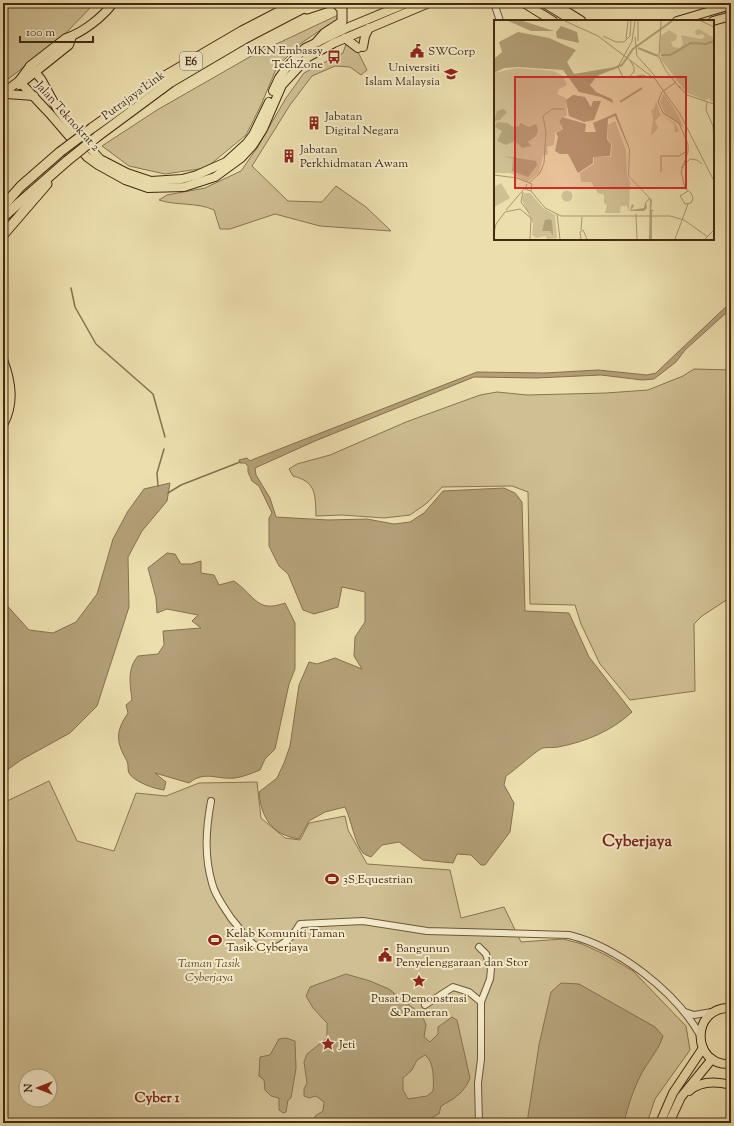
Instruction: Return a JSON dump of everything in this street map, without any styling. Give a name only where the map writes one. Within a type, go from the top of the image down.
[{"type":"highway","name":"Putrajaya Link","points":[[3,217],[67,161],[95,132],[166,76],[242,31],[296,3]]},
{"type":"highway","name":"Putrajaya Link","points":[[3,206],[21,186],[60,152],[95,132],[170,82],[313,3]]},
{"type":"highway","points":[[293,13],[302,12],[326,3]]},
{"type":"highway","points":[[317,42],[325,33],[342,22],[342,10],[336,3]]},
{"type":"highway","points":[[557,3],[565,11],[579,20]]},
{"type":"highway","points":[[3,235],[52,178],[56,170]]},
{"type":"highway","points":[[3,196],[21,186]]},
{"type":"highway","points":[[3,361],[8,373],[11,397],[9,409],[3,424]]},
{"type":"main road","points":[[4,95],[20,82],[66,38],[72,36],[104,14],[113,3]]},
{"type":"main road","name":"Jalan Teknokrat 2","points":[[32,70],[41,79],[70,126],[92,150],[107,163],[151,181],[182,179],[197,175],[226,162],[247,143],[279,78],[294,58],[305,48],[407,3]]},
{"type":"main road","name":"Jalan Teknokrat 2","points":[[20,82],[87,157],[105,170],[125,180],[148,188],[184,187],[215,177],[241,158],[256,140],[282,85],[293,71],[308,57],[345,38],[429,3]]},
{"type":"main road","points":[[524,3],[551,20]]},
{"type":"main road","points":[[544,3],[571,20]]},
{"type":"main road","points":[[681,20],[731,5]]},
{"type":"main road","points":[[714,22],[731,16]]},
{"type":"main road","points":[[345,38],[361,48],[369,28]]},
{"type":"main road","points":[[32,70],[49,61],[69,45],[72,36]]},
{"type":"main road","points":[[47,91],[46,74],[49,61]]},
{"type":"main road","points":[[4,95],[32,94],[30,82],[41,79]]},
{"type":"main road","points":[[731,1008],[714,1011],[704,1021],[700,1035],[703,1048],[712,1059],[719,1063],[731,1064]]},
{"type":"main road","points":[[660,1123],[673,1093],[703,1048]]},
{"type":"main road","points":[[669,1123],[677,1105],[701,1071],[712,1059]]},
{"type":"main road","points":[[677,1105],[692,1089],[701,1083],[718,1082],[731,1085]]},
{"type":"street","points":[[494,3],[500,20]]},
{"type":"street","points":[[211,801],[206,848],[214,891],[224,908],[244,934],[254,944],[263,948],[276,948],[287,942],[295,934],[300,924],[363,921],[428,931],[568,935],[584,938],[636,966],[684,1012],[700,1035]]},
{"type":"street","points":[[478,947],[486,954],[490,965],[490,978],[480,1002],[479,1123]]},
{"type":"street","points":[[425,1005],[453,987],[469,992],[480,1002]]},
{"type":"street","points":[[684,1012],[694,1015],[704,1015],[714,1011]]},
{"type":"green space","points":[[3,3],[95,3],[59,40],[3,83]]},
{"type":"green space","points":[[338,15],[336,23],[328,25],[300,44],[277,67],[261,105],[246,135],[206,168],[165,174],[129,166],[102,146],[157,110],[253,55]]},
{"type":"green space","points":[[346,44],[356,48],[367,70],[361,75],[350,67],[335,66],[312,76],[290,105],[252,166],[288,201],[322,202],[336,186],[366,207],[391,231],[320,226],[275,214],[230,229],[220,229],[214,210],[201,206],[159,200],[167,195],[205,188],[241,171],[257,148],[286,98],[304,73],[343,53]]},
{"type":"green space","points":[[694,369],[731,370],[731,597],[702,616],[694,624],[695,691],[630,700],[600,664],[581,624],[575,605],[530,604],[528,492],[512,486],[442,487],[427,503],[410,515],[384,518],[342,515],[316,516],[315,496],[311,486],[307,482],[293,476],[289,469],[297,464],[330,455],[406,422],[480,395],[497,392],[527,395],[606,393],[648,390],[683,376]]},
{"type":"green space","name":"Taman Tasik Cyberjaya","points":[[49,781],[77,841],[114,851],[136,793],[166,796],[199,783],[257,782],[261,818],[285,838],[300,840],[309,823],[345,816],[348,830],[367,864],[450,870],[461,918],[504,907],[521,942],[563,939],[582,944],[606,955],[633,971],[686,1026],[690,1050],[655,1099],[647,1123],[3,1123],[3,803]]},
{"type":"shaded area","points":[[731,302],[731,307],[727,312],[685,350],[676,362],[654,379],[642,380],[601,375],[536,378],[474,377],[315,441],[255,468],[256,475],[270,498],[276,517],[328,520],[367,519],[394,524],[410,522],[424,513],[443,491],[504,488],[515,493],[522,502],[525,611],[569,613],[589,657],[632,712],[616,725],[598,735],[568,745],[540,749],[506,776],[504,785],[514,803],[510,832],[485,865],[481,865],[471,855],[457,854],[453,863],[423,860],[399,842],[382,845],[371,857],[363,853],[360,849],[345,807],[325,812],[309,821],[299,839],[282,834],[275,829],[265,817],[262,810],[259,792],[277,778],[284,763],[290,746],[299,685],[309,662],[317,664],[335,658],[362,669],[354,656],[355,637],[365,622],[365,592],[342,587],[338,607],[314,614],[303,610],[288,574],[279,566],[269,546],[269,518],[272,513],[259,486],[252,481],[248,472],[248,466],[245,463],[240,463],[239,460],[247,458],[250,461],[477,372],[545,373],[598,370],[647,375],[656,373]]},
{"type":"shaded area","points":[[170,483],[167,501],[142,531],[128,557],[129,607],[97,706],[70,733],[21,760],[3,773],[3,601],[29,630],[53,633],[76,622],[97,594],[113,539],[128,511],[144,489]]},
{"type":"shaded area","points":[[167,553],[175,554],[181,564],[191,564],[201,561],[201,573],[214,575],[219,585],[234,581],[262,605],[276,606],[285,603],[295,623],[295,669],[289,684],[275,749],[265,759],[260,770],[235,778],[211,776],[200,777],[189,783],[155,773],[166,782],[164,790],[155,788],[135,779],[128,772],[128,762],[121,748],[118,737],[121,726],[128,713],[126,705],[132,700],[130,676],[132,666],[138,656],[158,654],[164,645],[163,631],[201,628],[192,621],[198,615],[167,609],[157,613],[156,598],[148,568]]},
{"type":"shaded area","points":[[346,974],[370,981],[389,989],[422,1015],[426,1025],[424,1037],[430,1042],[438,1034],[438,1027],[452,1017],[457,1020],[470,1078],[468,1083],[455,1098],[441,1106],[439,1114],[431,1118],[428,1123],[315,1123],[315,1116],[323,1111],[324,1102],[316,1096],[309,1098],[304,1096],[304,1089],[307,1083],[304,1062],[307,1054],[327,1038],[327,1023],[313,1008],[306,996],[310,987]],"holes":[[[425,1055],[428,1058],[433,1071],[433,1091],[427,1096],[408,1099],[403,1090],[403,1078],[412,1070],[417,1060]]]},
{"type":"shaded area","points":[[561,983],[579,984],[655,1027],[663,1036],[637,1083],[629,1103],[624,1123],[527,1123],[539,1045],[551,992]]},
{"type":"shaded area","points":[[286,1038],[295,1041],[296,1068],[291,1098],[288,1100],[286,1112],[283,1113],[279,1110],[279,1098],[271,1096],[265,1090],[264,1080],[259,1076],[260,1057],[270,1055],[279,1039]]},
{"type":"waterway","points":[[71,288],[75,307],[96,344],[153,394],[165,437]]},
{"type":"waterway","points":[[158,486],[157,473],[164,449]]},
{"type":"waterway","points":[[168,493],[181,485],[240,462]]},
{"type":"place","name":"SWCorp","points":[[417,51]]},
{"type":"place","name":"MKN Embassy TechZone","points":[[334,57]]},
{"type":"place","name":"Universiti Islam Malaysia","points":[[451,74]]},
{"type":"place","name":"Jabatan Digital Negara","points":[[314,123]]},
{"type":"place","name":"Jabatan Perkhidmatan Awam","points":[[289,156]]},
{"type":"place","name":"3S_Equestrian","points":[[332,879]]},
{"type":"place","name":"Kelab Komuniti Taman Tasik Cyberjaya","points":[[215,940]]},
{"type":"place","name":"Bangunun Penyelenggaraan dan Stor","points":[[385,955]]},
{"type":"place","name":"Pusat Demonstrasi & Pameran","points":[[419,981]]},
{"type":"place","name":"Jeti","points":[[328,1044]]},
{"type":"district","name":"Cyberjaya","points":[[637,840]]},
{"type":"district","name":"Cyber 1","points":[[157,1097]]}]
